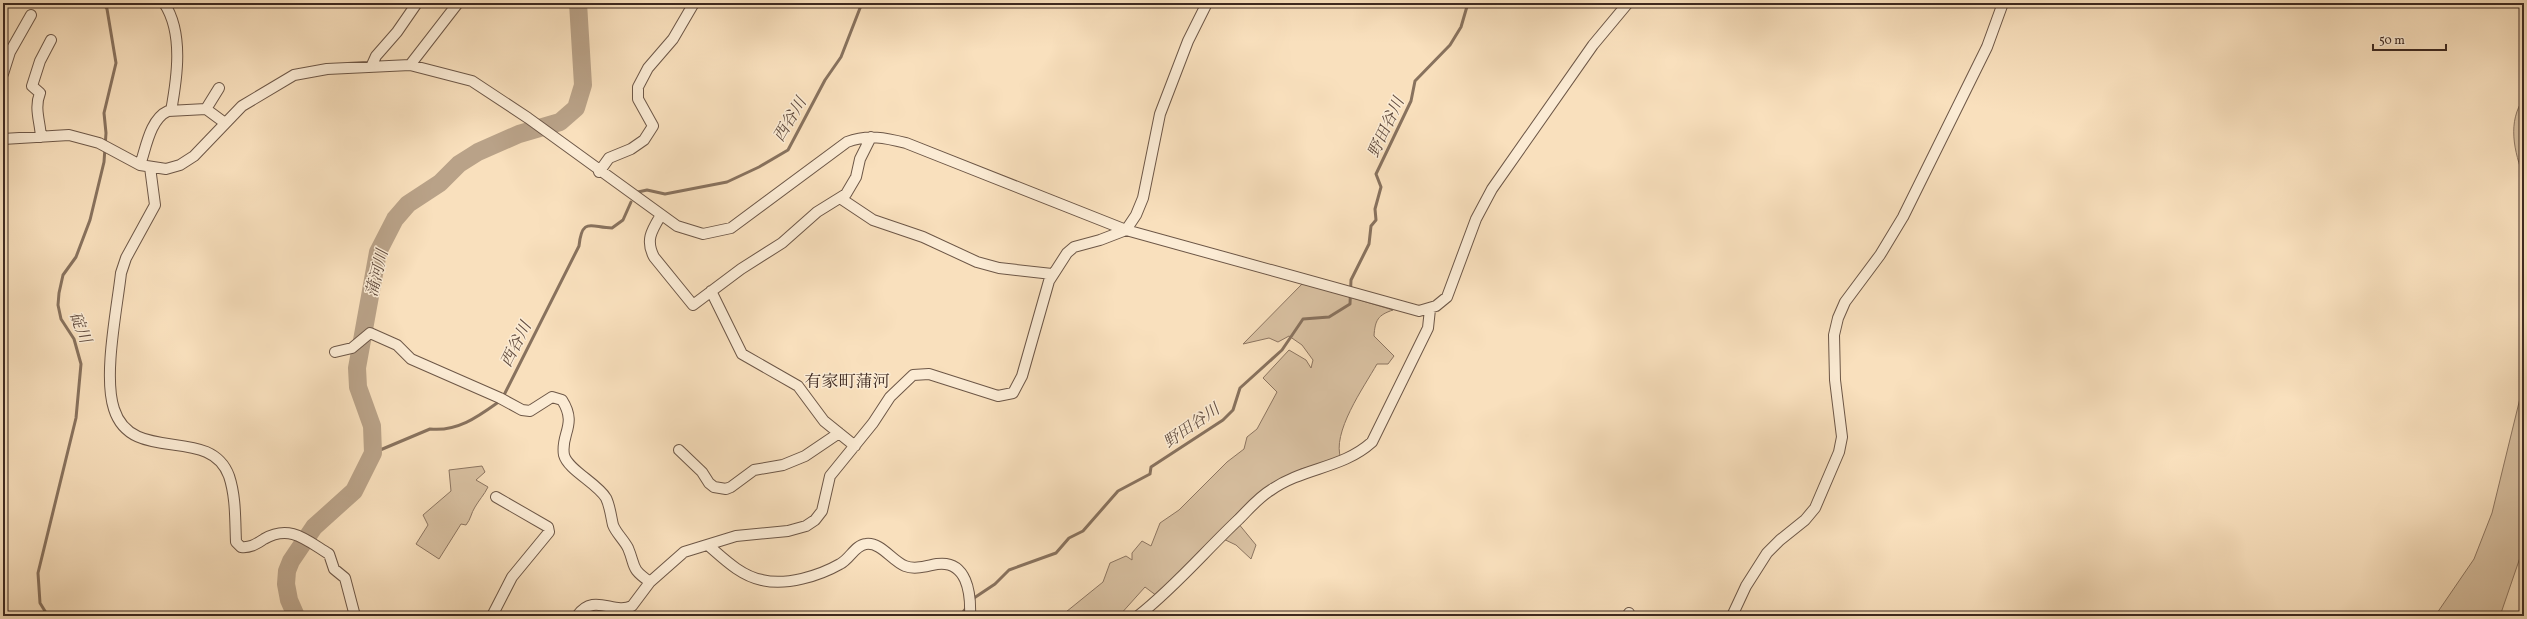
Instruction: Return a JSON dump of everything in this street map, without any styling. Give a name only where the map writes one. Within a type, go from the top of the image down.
[{"type":"street","points":[[164,3],[176,35],[176,83],[171,111]]},
{"type":"street","points":[[371,67],[376,56],[397,32],[417,3]]},
{"type":"street","points":[[410,65],[458,3]]},
{"type":"street","points":[[599,172],[609,158],[631,149],[644,140],[653,126],[638,99],[638,87],[648,68],[673,39],[694,3]]},
{"type":"street","points":[[576,616],[584,608],[598,604],[627,608],[638,600],[650,582],[684,552],[708,546],[736,536],[788,531],[806,526],[822,511],[830,476],[855,446],[890,397],[913,375],[929,374],[998,396],[1013,393],[1022,376],[1052,274],[1074,246],[1126,230],[1136,215],[1143,198],[1160,114],[1188,41],[1207,3]]},
{"type":"street","points":[[3,139],[68,135],[99,143],[145,166],[166,169],[180,165],[194,156],[242,106],[294,75],[327,69],[410,65],[472,81],[528,118],[599,172],[677,226],[697,233],[717,233],[731,228],[847,142],[857,138],[871,136],[906,143],[1126,230],[1419,311],[1430,308],[1442,301],[1450,291],[1476,219],[1492,189],[1593,45],[1628,3]]},
{"type":"street","points":[[1732,616],[1746,586],[1767,554],[1780,540],[1805,520],[1821,494],[1839,452],[1842,436],[1835,380],[1834,335],[1838,318],[1845,302],[1880,255],[1903,217],[1987,47],[2003,3]]},
{"type":"street","points":[[3,74],[10,52],[31,15]]},
{"type":"street","points":[[41,137],[40,123],[36,106],[40,94],[32,86],[40,61],[51,40]]},
{"type":"street","points":[[206,109],[220,88]]},
{"type":"street","points":[[225,123],[206,109],[171,111],[162,114],[158,118],[145,166],[155,204],[126,258],[121,273],[110,376],[114,409],[122,426],[144,441],[200,448],[219,460],[228,474],[235,502],[236,542],[241,547],[249,548],[276,532],[298,535],[329,554],[334,569],[345,578],[355,616]]},
{"type":"street","points":[[661,215],[648,241],[654,257],[693,304],[782,243],[817,212],[840,198],[852,186],[860,159],[871,136]]},
{"type":"street","points":[[840,198],[873,220],[923,236],[977,262],[999,268],[1052,274]]},
{"type":"street","points":[[711,291],[742,354],[798,386],[824,421],[855,446]]},
{"type":"street","points":[[1138,616],[1173,587],[1221,536],[1269,490],[1305,472],[1341,463],[1358,454],[1372,442],[1428,328],[1430,308]]},
{"type":"street","points":[[335,352],[352,348],[370,333],[397,345],[411,359],[502,399],[522,410],[530,411],[552,397],[562,400],[566,406],[570,423],[564,448],[566,459],[606,499],[614,527],[627,548],[632,566],[638,574],[650,582]]},
{"type":"street","points":[[679,450],[702,472],[709,483],[714,487],[726,489],[754,470],[783,465],[805,456],[838,432]]},
{"type":"street","points":[[492,616],[512,577],[549,532],[548,527],[496,497]]},
{"type":"street","points":[[708,546],[749,575],[762,580],[778,581],[813,576],[829,570],[843,562],[862,545],[872,544],[904,566],[911,568],[946,563],[952,565],[963,573],[966,579],[970,612]]},
{"type":"shaded area","points":[[2524,98],[2524,178],[2515,147],[2514,127],[2515,117]]},
{"type":"shaded area","points":[[1303,283],[1393,310],[1384,314],[1378,319],[1375,326],[1374,336],[1394,356],[1388,364],[1377,364],[1350,410],[1341,436],[1339,448],[1341,459],[1301,469],[1266,489],[1233,517],[1256,545],[1251,559],[1236,545],[1215,535],[1157,596],[1145,587],[1119,616],[1061,616],[1103,582],[1110,563],[1126,556],[1132,560],[1132,553],[1142,541],[1151,546],[1160,523],[1179,510],[1227,462],[1244,449],[1247,437],[1257,429],[1277,392],[1263,378],[1289,350],[1306,360],[1311,368],[1313,360],[1302,345],[1289,336],[1278,342],[1269,338],[1243,344]]},
{"type":"shaded area","points":[[2524,382],[2524,546],[2500,616],[2435,616],[2474,559],[2492,513]]},
{"type":"shaded area","points":[[482,466],[485,472],[476,480],[488,487],[474,509],[468,523],[466,525],[461,524],[439,559],[416,544],[428,525],[423,515],[451,491],[449,470]]},
{"type":"waterway","name":"碇川","points":[[48,616],[40,603],[38,573],[76,418],[81,364],[74,339],[61,319],[58,305],[59,293],[63,275],[76,257],[90,220],[104,162],[106,133],[104,113],[116,63],[107,9],[104,3]]},
{"type":"waterway","name":"蒲河川","points":[[296,616],[289,600],[286,584],[287,571],[291,561],[314,527],[354,491],[373,453],[372,426],[358,387],[357,368],[378,252],[395,219],[408,204],[440,183],[459,164],[478,152],[519,134],[560,122],[576,108],[583,85],[578,3]]},
{"type":"waterway","name":"西谷川","points":[[638,192],[647,190],[665,194],[727,182],[759,167],[788,150],[825,80],[841,57],[862,3]]},
{"type":"waterway","name":"野田谷川","points":[[971,600],[995,584],[1009,570],[1056,553],[1069,538],[1083,531],[1118,491],[1150,474],[1151,467],[1223,420],[1233,410],[1240,388],[1282,350],[1303,319],[1329,317],[1350,304],[1351,280],[1369,244],[1371,226],[1376,220],[1375,209],[1381,187],[1376,174],[1411,101],[1415,81],[1450,45],[1461,27],[1468,3]]},
{"type":"waterway","name":"西谷川","points":[[503,397],[579,246],[580,237],[585,227],[594,226],[612,228],[623,220],[631,202]]},
{"type":"waterway","name":"西谷川","points":[[373,453],[430,429],[450,428],[468,422],[500,401]]},
{"type":"waterway","name":"野田谷川","points":[[960,616],[967,607]]},
{"type":"district","name":"有家町蒲河","points":[[847,381]]}]
